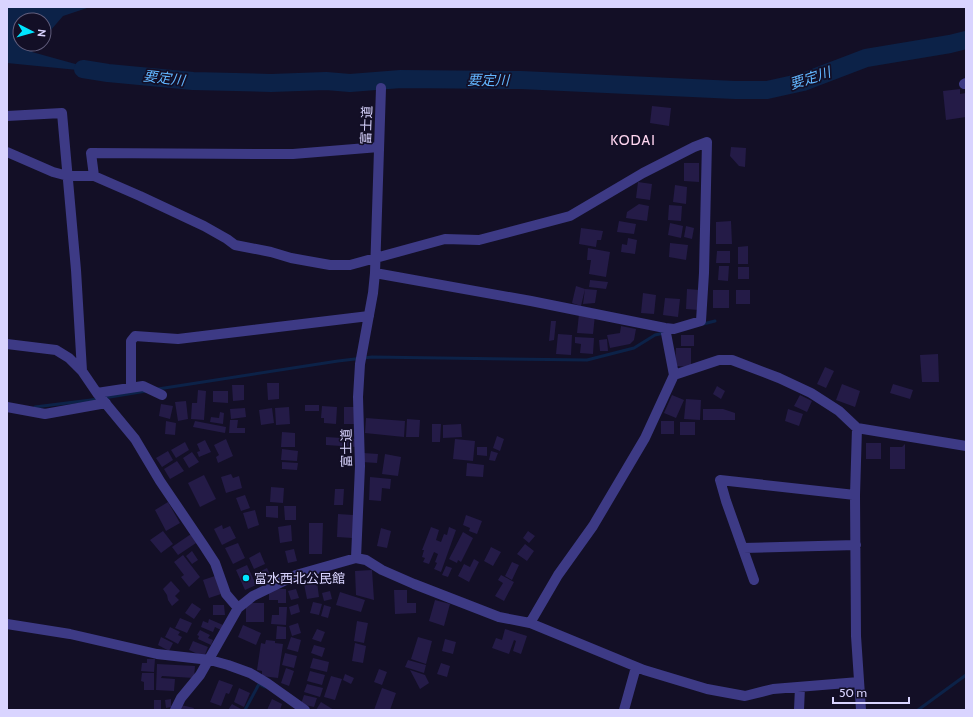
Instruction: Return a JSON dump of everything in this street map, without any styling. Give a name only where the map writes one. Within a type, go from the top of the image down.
[{"type":"street","name":"富士道","points":[[356,558],[360,466],[358,397],[360,364],[370,316],[375,273],[380,88]]},
{"type":"street","points":[[7,116],[62,113],[76,270],[82,371]]},
{"type":"street","points":[[7,152],[53,172],[68,176],[94,176],[204,226],[227,239],[234,245],[330,265],[350,265],[445,239],[479,240],[570,216],[643,173],[707,142],[704,274],[700,321],[674,328],[665,328],[531,301],[375,273]]},
{"type":"street","points":[[94,176],[91,153],[293,154],[379,147]]},
{"type":"street","points":[[131,388],[131,341],[135,336],[178,339],[370,316]]},
{"type":"street","points":[[530,623],[558,575],[593,526],[641,445],[674,375],[665,328]]},
{"type":"street","points":[[7,344],[56,350],[69,358],[82,371],[97,393],[135,439],[160,480],[215,563],[226,594],[238,608]]},
{"type":"street","points":[[674,375],[719,360],[732,360],[779,378],[811,393],[840,411],[857,428],[966,446]]},
{"type":"street","points":[[97,393],[143,386],[162,395]]},
{"type":"street","points":[[7,407],[45,414],[106,403]]},
{"type":"street","points":[[857,428],[855,495],[856,636],[861,710]]},
{"type":"street","points":[[754,580],[720,480],[855,495]]},
{"type":"street","points":[[743,548],[856,545]]},
{"type":"street","points":[[175,710],[210,660],[238,608],[253,596],[296,575],[356,558],[366,560],[382,570],[414,584],[499,617],[530,623],[636,667],[707,688],[745,696],[773,689],[860,682]]},
{"type":"street","points":[[7,624],[70,634],[157,654],[210,660],[228,665],[250,673],[305,710]]},
{"type":"street","points":[[624,710],[636,667]]},
{"type":"street","points":[[799,710],[800,687]]},
{"type":"water","points":[[7,7],[90,7],[63,16],[52,29],[52,12],[12,12],[12,52],[32,52],[108,73],[7,63]]},
{"type":"building","points":[[960,89],[960,94],[966,93],[966,117],[946,120],[943,91]]},
{"type":"building","points":[[652,106],[671,108],[669,126],[650,123]]},
{"type":"building","points":[[731,147],[746,148],[745,167],[739,166],[730,156]]},
{"type":"building","points":[[684,163],[699,163],[699,182],[684,181]]},
{"type":"building","points":[[638,182],[652,184],[650,200],[636,198]]},
{"type":"building","points":[[675,185],[687,187],[686,204],[673,202]]},
{"type":"building","points":[[639,204],[649,206],[647,221],[626,218],[627,212]]},
{"type":"building","points":[[669,205],[682,206],[681,221],[668,220]]},
{"type":"building","points":[[619,221],[636,224],[634,234],[617,232]]},
{"type":"building","points":[[731,221],[732,244],[716,244],[716,222]]},
{"type":"building","points":[[670,223],[683,226],[681,238],[668,235]]},
{"type":"building","points":[[686,226],[694,228],[692,239],[684,237]]},
{"type":"building","points":[[581,228],[603,231],[601,240],[597,240],[596,247],[579,244]]},
{"type":"building","points":[[628,238],[637,240],[635,254],[621,252],[622,244],[627,245]]},
{"type":"building","points":[[670,243],[688,245],[686,260],[669,257]]},
{"type":"building","points":[[748,246],[748,264],[738,264],[738,247]]},
{"type":"building","points":[[588,248],[610,252],[606,277],[589,274],[591,260],[587,260]]},
{"type":"building","points":[[717,251],[730,251],[730,263],[716,263]]},
{"type":"building","points":[[719,266],[729,266],[728,281],[718,280]]},
{"type":"building","points":[[738,267],[749,267],[749,279],[738,279]]},
{"type":"building","points":[[590,280],[608,282],[606,289],[589,287]]},
{"type":"building","points":[[576,286],[585,289],[581,306],[572,303]]},
{"type":"building","points":[[585,289],[597,290],[595,303],[583,304]]},
{"type":"building","points":[[687,289],[700,290],[699,310],[686,309]]},
{"type":"building","points":[[713,290],[729,290],[729,308],[713,308]]},
{"type":"building","points":[[736,290],[750,290],[750,304],[736,304]]},
{"type":"building","points":[[643,293],[656,295],[654,314],[641,313]]},
{"type":"building","points":[[665,298],[680,299],[678,317],[663,315]]},
{"type":"building","points":[[579,314],[595,315],[593,334],[577,333]]},
{"type":"building","points":[[551,321],[556,321],[554,340],[549,341]]},
{"type":"building","points":[[621,326],[636,329],[634,340],[630,344],[610,348],[607,335],[620,333]]},
{"type":"building","points":[[558,334],[572,335],[571,355],[556,354]]},
{"type":"building","points":[[681,335],[694,335],[694,346],[681,346]]},
{"type":"building","points":[[575,337],[594,338],[593,354],[580,353],[581,344],[575,343]]},
{"type":"building","points":[[607,339],[608,351],[600,351],[599,340]]},
{"type":"building","points":[[676,348],[691,348],[691,367],[675,366]]},
{"type":"building","points":[[938,354],[939,382],[922,382],[920,355]]},
{"type":"building","points":[[825,367],[834,371],[826,388],[817,384]]},
{"type":"building","points":[[267,383],[279,383],[279,399],[268,400]]},
{"type":"building","points":[[842,384],[860,391],[855,407],[836,400]]},
{"type":"building","points":[[893,384],[913,390],[910,399],[890,393]]},
{"type":"building","points":[[232,385],[244,385],[244,400],[233,401]]},
{"type":"building","points":[[717,386],[725,391],[721,399],[713,394]]},
{"type":"building","points":[[198,390],[206,391],[204,420],[191,419],[192,403],[197,403]]},
{"type":"building","points":[[213,391],[228,391],[228,403],[213,402]]},
{"type":"building","points":[[672,395],[684,400],[676,418],[664,413]]},
{"type":"building","points":[[800,395],[812,401],[807,412],[794,406]]},
{"type":"building","points":[[686,399],[701,400],[700,420],[684,419]]},
{"type":"building","points":[[186,401],[188,419],[178,421],[175,402]]},
{"type":"building","points":[[161,404],[173,406],[170,419],[159,416]]},
{"type":"building","points":[[305,405],[319,405],[319,411],[305,411]]},
{"type":"building","points":[[322,406],[337,407],[336,424],[324,423],[324,418],[321,418]]},
{"type":"building","points":[[289,407],[290,424],[276,425],[275,408]]},
{"type":"building","points":[[344,407],[356,407],[356,424],[344,424]]},
{"type":"building","points":[[245,408],[246,417],[231,419],[230,409]]},
{"type":"building","points":[[272,408],[274,423],[261,425],[259,410]]},
{"type":"building","points":[[703,409],[723,409],[735,413],[735,420],[703,420]]},
{"type":"building","points":[[788,409],[803,414],[799,426],[785,421]]},
{"type":"building","points":[[220,412],[224,413],[223,424],[210,422],[211,417],[219,418]]},
{"type":"building","points":[[366,418],[405,421],[404,437],[365,433]]},
{"type":"building","points":[[407,419],[420,420],[419,437],[406,437]]},
{"type":"building","points":[[230,420],[238,420],[237,428],[245,428],[245,433],[229,433]]},
{"type":"building","points":[[166,421],[176,423],[175,435],[165,434]]},
{"type":"building","points":[[195,421],[226,427],[225,433],[193,427]]},
{"type":"building","points":[[661,421],[674,421],[674,434],[661,434]]},
{"type":"building","points":[[680,422],[695,422],[695,435],[680,435]]},
{"type":"building","points":[[432,424],[441,424],[440,442],[432,442]]},
{"type":"building","points":[[461,424],[462,437],[443,438],[443,425]]},
{"type":"building","points":[[282,432],[295,433],[295,447],[281,447]]},
{"type":"building","points":[[497,436],[504,439],[500,451],[493,448]]},
{"type":"building","points":[[326,437],[357,439],[356,447],[326,445]]},
{"type":"building","points":[[226,439],[233,456],[218,463],[216,457],[219,455],[214,445]]},
{"type":"building","points":[[455,439],[475,441],[473,461],[453,459]]},
{"type":"building","points":[[205,440],[211,452],[199,457],[197,452],[200,451],[197,444]]},
{"type":"building","points":[[185,442],[189,450],[176,458],[171,450]]},
{"type":"building","points":[[866,443],[881,443],[881,459],[866,459]]},
{"type":"building","points":[[905,444],[905,469],[890,469],[890,447],[902,447]]},
{"type":"building","points":[[477,447],[487,447],[487,456],[477,455]]},
{"type":"building","points":[[282,449],[298,451],[297,461],[281,460]]},
{"type":"building","points":[[168,451],[173,460],[162,467],[156,458]]},
{"type":"building","points":[[491,451],[498,453],[495,461],[489,460]]},
{"type":"building","points":[[192,452],[199,462],[189,468],[183,458]]},
{"type":"building","points":[[363,453],[378,454],[377,463],[362,462]]},
{"type":"building","points":[[385,454],[401,457],[398,476],[382,474]]},
{"type":"building","points":[[177,461],[184,471],[170,479],[164,469]]},
{"type":"building","points":[[282,462],[298,463],[297,470],[282,469]]},
{"type":"building","points":[[467,463],[484,465],[483,477],[466,476]]},
{"type":"building","points":[[231,474],[233,478],[239,476],[242,488],[226,493],[221,477]]},
{"type":"building","points":[[204,475],[216,499],[200,507],[188,483]]},
{"type":"building","points":[[370,477],[391,479],[390,489],[382,488],[381,501],[369,500]]},
{"type":"building","points":[[271,487],[284,488],[283,503],[270,502]]},
{"type":"building","points":[[335,489],[344,489],[343,505],[334,505]]},
{"type":"building","points":[[245,495],[250,508],[241,511],[236,498]]},
{"type":"building","points":[[168,502],[180,523],[166,531],[155,510]]},
{"type":"building","points":[[266,506],[278,506],[278,518],[266,517]]},
{"type":"building","points":[[284,506],[296,506],[296,520],[285,520]]},
{"type":"building","points":[[255,510],[259,525],[248,529],[243,513]]},
{"type":"building","points":[[338,514],[353,515],[353,538],[337,537]]},
{"type":"building","points":[[466,515],[482,521],[477,534],[469,531],[470,528],[463,525]]},
{"type":"building","points":[[309,523],[323,523],[322,554],[309,554]]},
{"type":"building","points":[[222,525],[223,529],[230,526],[236,538],[222,545],[214,529]]},
{"type":"building","points":[[291,525],[292,541],[280,543],[278,527]]},
{"type":"building","points":[[431,527],[439,530],[436,540],[441,542],[444,534],[447,535],[449,527],[456,530],[441,572],[434,569],[437,563],[435,562],[438,554],[434,552],[429,564],[423,562],[425,558],[422,557],[424,550],[422,550]]},
{"type":"building","points":[[381,528],[391,531],[387,548],[377,546]]},
{"type":"building","points":[[163,531],[173,544],[161,553],[150,540]]},
{"type":"building","points":[[528,531],[535,536],[529,543],[523,538]]},
{"type":"building","points":[[463,532],[473,538],[461,562],[458,560],[457,563],[449,559]]},
{"type":"building","points":[[191,534],[196,543],[178,555],[172,547]]},
{"type":"building","points":[[238,543],[245,558],[233,564],[225,548]]},
{"type":"building","points":[[525,544],[534,551],[527,561],[517,554]]},
{"type":"building","points":[[491,547],[501,552],[493,566],[484,561]]},
{"type":"building","points":[[294,549],[297,561],[288,563],[285,551]]},
{"type":"building","points":[[192,551],[198,560],[192,564],[186,556]]},
{"type":"building","points":[[260,552],[265,564],[254,569],[249,558]]},
{"type":"building","points":[[183,555],[200,577],[189,587],[181,577],[184,575],[174,562]]},
{"type":"building","points":[[474,559],[479,562],[469,582],[458,576],[464,564],[470,567]]},
{"type":"building","points":[[512,562],[519,565],[512,580],[505,576]]},
{"type":"building","name":"富水西北公民館","points":[[247,565],[256,585],[245,590],[236,570]]},
{"type":"building","points":[[446,566],[452,568],[448,577],[442,575]]},
{"type":"building","points":[[267,568],[271,577],[261,582],[257,573]]},
{"type":"building","points":[[372,570],[374,600],[356,595],[355,571]]},
{"type":"building","points":[[501,575],[514,582],[504,601],[495,596],[503,583],[498,580]]},
{"type":"building","points":[[215,576],[221,594],[209,598],[203,580]]},
{"type":"building","points":[[171,581],[180,591],[175,596],[179,600],[172,606],[163,589]]},
{"type":"building","points":[[317,582],[319,597],[307,599],[304,584]]},
{"type":"building","points":[[269,589],[286,589],[286,603],[278,603],[278,600],[269,600]]},
{"type":"building","points":[[296,589],[299,598],[291,600],[288,591]]},
{"type":"building","points":[[394,590],[407,590],[407,603],[416,603],[416,613],[395,614]]},
{"type":"building","points":[[330,591],[332,599],[324,601],[322,593]]},
{"type":"building","points":[[340,592],[365,600],[361,612],[336,605]]},
{"type":"building","points":[[435,600],[450,604],[444,626],[429,621]]},
{"type":"building","points":[[313,602],[322,604],[319,615],[310,613]]},
{"type":"building","points":[[192,603],[201,609],[194,619],[185,613]]},
{"type":"building","points":[[246,603],[264,603],[264,622],[246,622]]},
{"type":"building","points":[[298,604],[300,612],[291,615],[289,607]]},
{"type":"building","points":[[213,605],[224,605],[225,615],[213,615]]},
{"type":"building","points":[[324,605],[331,607],[328,618],[321,616]]},
{"type":"building","points":[[279,607],[287,607],[286,625],[271,624],[272,615],[279,615]]},
{"type":"building","points":[[180,618],[192,623],[187,633],[175,628]]},
{"type":"building","points":[[209,619],[223,625],[221,630],[215,627],[213,632],[201,627],[203,621],[208,623]]},
{"type":"building","points":[[357,621],[368,623],[364,643],[354,641]]},
{"type":"building","points":[[298,623],[301,633],[292,636],[289,626]]},
{"type":"building","points":[[243,625],[261,633],[256,645],[238,637]]},
{"type":"building","points":[[277,626],[286,627],[286,639],[276,639]]},
{"type":"building","points":[[170,627],[180,632],[178,635],[182,637],[178,644],[165,637]]},
{"type":"building","points":[[317,629],[325,632],[321,642],[312,639]]},
{"type":"building","points":[[505,629],[527,636],[521,654],[513,651],[516,641],[514,640],[509,654],[492,648],[496,638],[502,640]]},
{"type":"building","points":[[200,630],[210,635],[208,638],[213,640],[211,645],[198,639],[199,636],[197,635]]},
{"type":"building","points":[[161,637],[173,643],[169,651],[158,645]]},
{"type":"building","points":[[291,637],[301,640],[298,652],[287,649]]},
{"type":"building","points":[[418,637],[432,641],[426,664],[411,659]]},
{"type":"building","points":[[445,639],[456,642],[453,654],[442,651]]},
{"type":"building","points":[[266,640],[283,644],[278,678],[262,676],[262,671],[257,670],[261,643],[265,644]]},
{"type":"building","points":[[193,641],[208,647],[204,657],[189,650]]},
{"type":"building","points":[[355,643],[366,646],[363,663],[352,661]]},
{"type":"building","points":[[314,645],[325,648],[322,657],[311,653]]},
{"type":"building","points":[[285,653],[297,656],[294,668],[282,665]]},
{"type":"building","points":[[313,658],[329,662],[327,672],[310,668]]},
{"type":"building","points":[[147,659],[155,659],[154,672],[141,671],[142,663],[147,663]]},
{"type":"building","points":[[408,660],[426,665],[424,673],[405,667]]},
{"type":"building","points":[[441,663],[450,666],[447,677],[437,674]]},
{"type":"building","points":[[157,664],[195,666],[194,678],[162,676],[161,678],[175,679],[174,691],[156,690]]},
{"type":"building","points":[[286,668],[294,671],[289,686],[281,683]]},
{"type":"building","points":[[379,669],[387,672],[382,685],[374,682]]},
{"type":"building","points":[[410,670],[425,675],[429,683],[420,689]]},
{"type":"building","points":[[310,671],[325,675],[322,685],[307,681]]},
{"type":"building","points":[[142,673],[154,673],[154,690],[144,690],[144,682],[141,681]]},
{"type":"building","points":[[345,674],[354,678],[351,684],[343,680]]},
{"type":"building","points":[[331,676],[342,679],[335,700],[324,697]]},
{"type":"building","points":[[219,680],[233,685],[229,694],[226,693],[221,706],[210,702]]},
{"type":"building","points":[[307,684],[323,688],[320,697],[304,692]]},
{"type":"building","points":[[239,688],[250,693],[244,707],[234,702]]},
{"type":"building","points":[[382,688],[396,693],[390,710],[374,710]]},
{"type":"building","points":[[304,695],[317,698],[314,707],[301,704]]},
{"type":"building","points":[[171,699],[171,707],[166,708],[165,700]]},
{"type":"building","points":[[272,699],[282,704],[280,710],[267,710]]},
{"type":"building","points":[[154,700],[161,700],[161,710],[154,710]]},
{"type":"building","points":[[321,702],[334,710],[316,710]]},
{"type":"building","points":[[232,704],[241,709],[228,710]]},
{"type":"building","points":[[181,705],[194,708],[193,710],[180,710]]},
{"type":"waterway","name":"要定川","points":[[83,69],[108,73],[193,81],[271,83],[326,81],[350,83],[401,79],[521,80],[735,90],[767,90],[803,82],[866,58],[966,40]]},
{"type":"waterway","points":[[703,324],[715,321]]},
{"type":"waterway","points":[[158,389],[372,357],[587,360],[634,348],[655,335],[664,333]]},
{"type":"waterway","points":[[104,398],[146,391]]},
{"type":"waterway","points":[[35,407],[99,399]]},
{"type":"waterway","points":[[918,710],[966,675]]},
{"type":"waterway","points":[[245,710],[259,684],[265,687]]},
{"type":"place","name":"富水西北公民館","points":[[246,578]]},
{"type":"district","name":"KODAI","points":[[633,140]]}]
